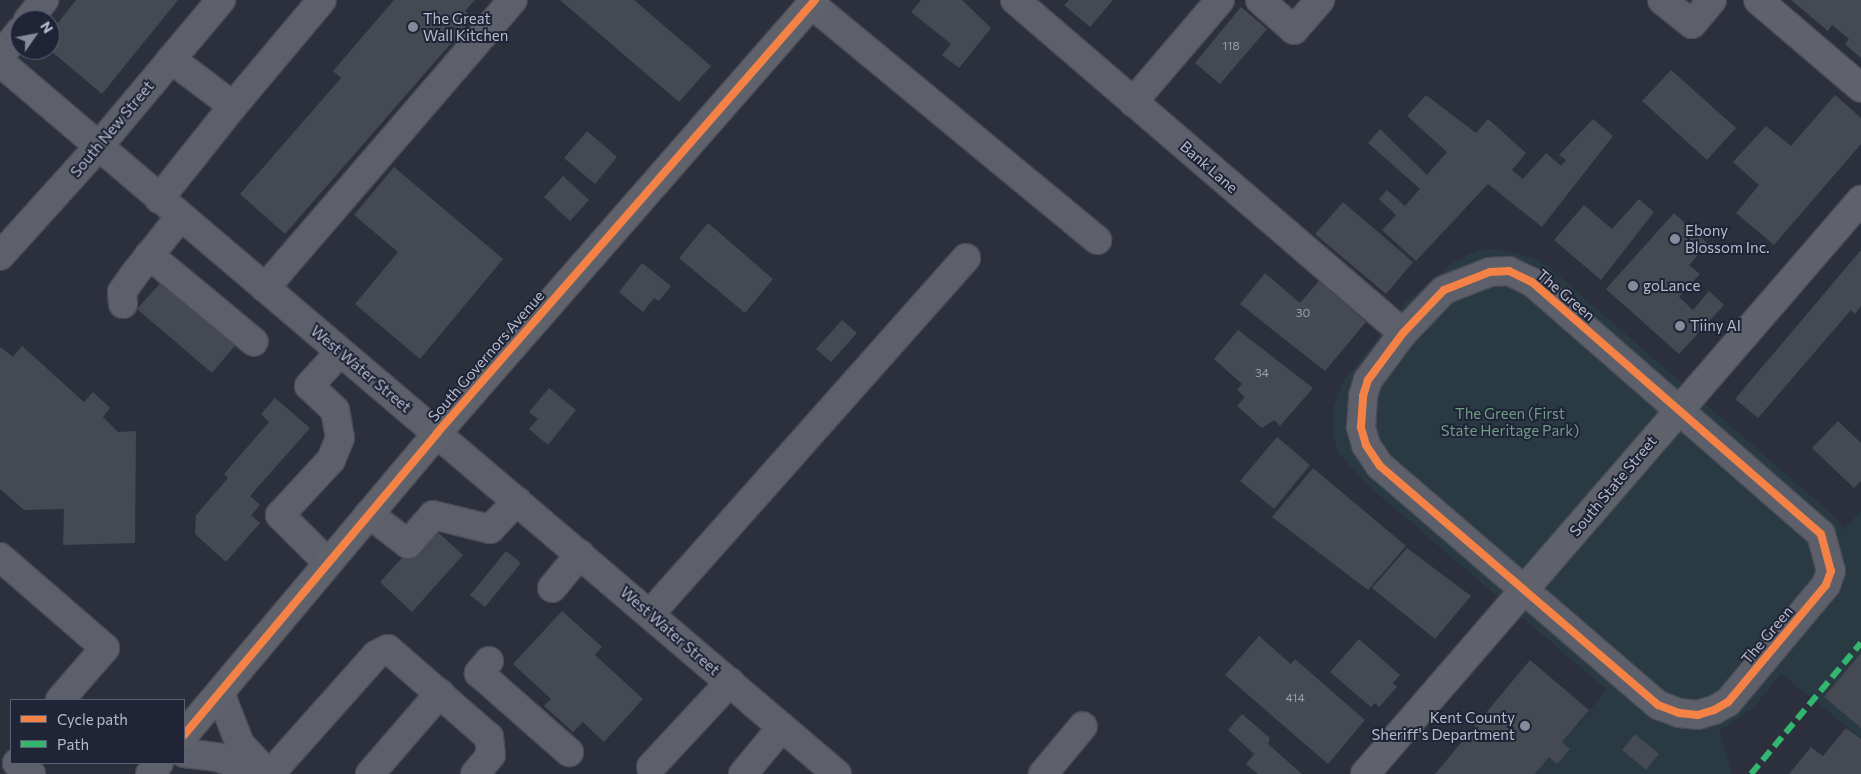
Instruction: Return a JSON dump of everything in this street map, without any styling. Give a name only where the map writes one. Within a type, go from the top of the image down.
[{"type":"main road","points":[[1758,0],[1861,88]]},
{"type":"main road","name":"South Governors Avenue","points":[[185,733],[437,433],[813,2]]},
{"type":"main road","name":"South State Street","points":[[1366,774],[1524,592],[1677,410],[1861,200]]},
{"type":"main road","points":[[150,774],[158,764]]},
{"type":"street","name":"South New Street","points":[[0,256],[98,147],[221,0]]},
{"type":"street","points":[[159,199],[233,106],[322,0]]},
{"type":"street","points":[[264,288],[513,0]]},
{"type":"street","name":"Bank Lane","points":[[1015,0],[1403,333]]},
{"type":"street","points":[[1133,102],[1220,0]]},
{"type":"street","points":[[1260,0],[1294,30],[1320,0]]},
{"type":"street","points":[[1662,0],[1692,24],[1712,0]]},
{"type":"street","points":[[813,2],[1098,240]]},
{"type":"street","points":[[0,56],[10,44]]},
{"type":"street","points":[[171,58],[233,106]]},
{"type":"street","name":"West Water Street","points":[[0,62],[837,774]]},
{"type":"street","points":[[123,304],[122,292],[180,217]]},
{"type":"street","points":[[149,255],[254,342]]},
{"type":"street","points":[[650,614],[966,258]]},
{"type":"street","name":"The Green","points":[[1509,271],[1532,282],[1677,410],[1808,519],[1821,534],[1831,571],[1826,585],[1728,702],[1698,715],[1658,705],[1524,592],[1380,466],[1366,445],[1360,410],[1366,388],[1403,333],[1444,290],[1490,272],[1509,271]]},
{"type":"street","points":[[328,563],[280,515],[331,460],[340,438],[335,410],[309,386],[340,352]]},
{"type":"street","points":[[369,514],[408,544],[433,515],[490,529],[518,501]]},
{"type":"street","points":[[552,588],[580,554]]},
{"type":"street","points":[[0,556],[105,648],[61,699]]},
{"type":"street","points":[[268,774],[376,654],[388,649],[489,737],[491,755],[476,774]]},
{"type":"street","points":[[489,661],[479,673],[569,752]]},
{"type":"street","points":[[651,767],[730,682]]},
{"type":"street","points":[[220,693],[240,744],[268,774]]},
{"type":"street","points":[[370,774],[440,693]]},
{"type":"street","points":[[1042,774],[1083,726]]},
{"type":"street","points":[[743,774],[782,727]]},
{"type":"street","points":[[185,753],[217,757],[268,774]]},
{"type":"street","points":[[18,764],[31,774]]},
{"type":"green space","name":"The Green (First State Heritage Park)","points":[[1499,249],[1537,259],[1557,274],[1835,517],[1843,530],[1861,511],[1861,738],[1781,674],[1751,710],[1719,731],[1732,774],[1535,774],[1607,690],[1371,488],[1338,453],[1333,433],[1334,406],[1343,382],[1407,301],[1455,261],[1478,250]]},
{"type":"building","points":[[76,0],[178,0],[102,94],[60,58],[60,20]]},
{"type":"building","points":[[394,0],[475,0],[465,11],[473,18],[285,234],[240,194],[341,78],[333,71]]},
{"type":"building","points":[[560,0],[634,0],[711,66],[679,102]]},
{"type":"building","points":[[921,0],[962,0],[991,28],[959,68],[942,55],[951,44],[911,12]]},
{"type":"building","points":[[1069,0],[1113,0],[1090,27],[1064,5]]},
{"type":"building","points":[[1791,0],[1861,0],[1861,58],[1845,44],[1849,39],[1832,25],[1828,31]]},
{"type":"building","points":[[1241,7],[1267,29],[1220,84],[1195,63]]},
{"type":"building","points":[[1671,70],[1736,128],[1707,160],[1642,101]]},
{"type":"building","points":[[1426,95],[1476,133],[1488,119],[1526,153],[1512,170],[1523,179],[1546,153],[1561,166],[1566,160],[1559,155],[1593,119],[1613,136],[1542,227],[1488,184],[1416,261],[1382,230],[1396,215],[1379,199],[1387,190],[1405,206],[1420,189],[1368,143],[1380,129],[1427,175],[1447,152],[1407,116]]},
{"type":"building","points":[[1835,95],[1861,118],[1861,144],[1774,245],[1736,213],[1759,185],[1733,162],[1766,126],[1791,146]]},
{"type":"building","points":[[587,131],[617,157],[595,184],[564,158]]},
{"type":"building","points":[[394,167],[503,259],[420,359],[355,304],[398,252],[354,215]]},
{"type":"building","points":[[563,176],[589,200],[570,221],[544,197]]},
{"type":"building","points":[[1639,199],[1654,212],[1601,280],[1554,240],[1584,205],[1612,229]]},
{"type":"building","points":[[1343,202],[1413,262],[1386,294],[1315,234]]},
{"type":"building","points":[[1674,213],[1708,244],[1689,265],[1700,274],[1679,297],[1693,310],[1709,291],[1724,305],[1679,354],[1606,289]]},
{"type":"building","points":[[708,223],[773,279],[745,313],[679,258]]},
{"type":"building","points":[[1861,250],[1861,306],[1855,314],[1851,310],[1758,418],[1735,399]]},
{"type":"building","points":[[642,263],[671,286],[659,301],[654,298],[643,312],[619,292]]},
{"type":"building","points":[[1265,273],[1300,303],[1319,281],[1366,322],[1325,371],[1240,304]]},
{"type":"building","points":[[164,279],[238,342],[212,373],[137,309]]},
{"type":"building","points":[[842,320],[857,333],[831,362],[816,349]]},
{"type":"building","points":[[1238,330],[1313,388],[1280,426],[1274,420],[1262,428],[1237,406],[1245,397],[1237,390],[1242,384],[1214,359]]},
{"type":"building","points":[[22,346],[84,402],[93,392],[110,408],[103,417],[118,432],[136,431],[135,543],[63,545],[64,509],[24,510],[0,489],[0,347],[13,357]]},
{"type":"building","points":[[549,388],[576,410],[548,445],[529,429],[538,419],[529,412]]},
{"type":"building","points":[[275,398],[310,428],[250,496],[260,505],[251,515],[260,523],[226,562],[195,534],[196,515],[228,478],[224,474],[269,422],[261,414]]},
{"type":"building","points":[[1838,421],[1861,443],[1861,481],[1854,488],[1812,448]]},
{"type":"building","points":[[1277,437],[1310,465],[1274,509],[1240,481]]},
{"type":"building","points":[[1313,468],[1406,546],[1368,590],[1272,517]]},
{"type":"building","points":[[431,526],[463,555],[412,612],[380,582]]},
{"type":"building","points":[[1407,548],[1471,596],[1435,639],[1372,588]]},
{"type":"building","points":[[506,551],[521,563],[485,607],[470,595]]},
{"type":"building","points":[[562,611],[602,647],[595,655],[643,699],[604,742],[583,722],[573,732],[544,706],[551,699],[513,664]]},
{"type":"building","points":[[1259,636],[1291,664],[1295,659],[1365,720],[1328,764],[1225,675]]},
{"type":"building","points":[[1359,639],[1400,675],[1393,683],[1397,687],[1379,707],[1375,703],[1371,707],[1330,672]]},
{"type":"building","points":[[1861,653],[1861,728],[1824,697]]},
{"type":"building","name":"Kent County Sheriff's Department","points":[[1530,660],[1589,710],[1562,742],[1570,749],[1557,764],[1549,757],[1535,774],[1435,774]]},
{"type":"building","points":[[1242,714],[1270,738],[1268,744],[1302,774],[1258,774],[1246,764],[1254,754],[1228,730]]},
{"type":"building","points":[[1846,728],[1861,739],[1861,774],[1789,774],[1811,747],[1823,756]]},
{"type":"building","points":[[1635,734],[1659,754],[1646,770],[1622,750]]},
{"type":"marked path","points":[[1751,774],[1861,643]]},
{"type":"cycle path","points":[[185,734],[437,433],[815,0]]},
{"type":"cycle path","points":[[1509,271],[1532,282],[1821,534],[1831,571],[1826,585],[1728,702],[1714,710],[1698,715],[1679,713],[1658,705],[1380,466],[1366,445],[1361,427],[1363,396],[1368,380],[1403,333],[1444,290],[1490,272],[1509,271]]},
{"type":"place","name":"The Great Wall Kitchen","points":[[413,27]]},
{"type":"place","name":"Ebony Blossom Inc.","points":[[1675,239]]},
{"type":"place","name":"goLance","points":[[1633,286]]},
{"type":"place","name":"Tiiny AI","points":[[1680,326]]},
{"type":"place","name":"Kent County Sheriff's Department","points":[[1525,726]]}]
